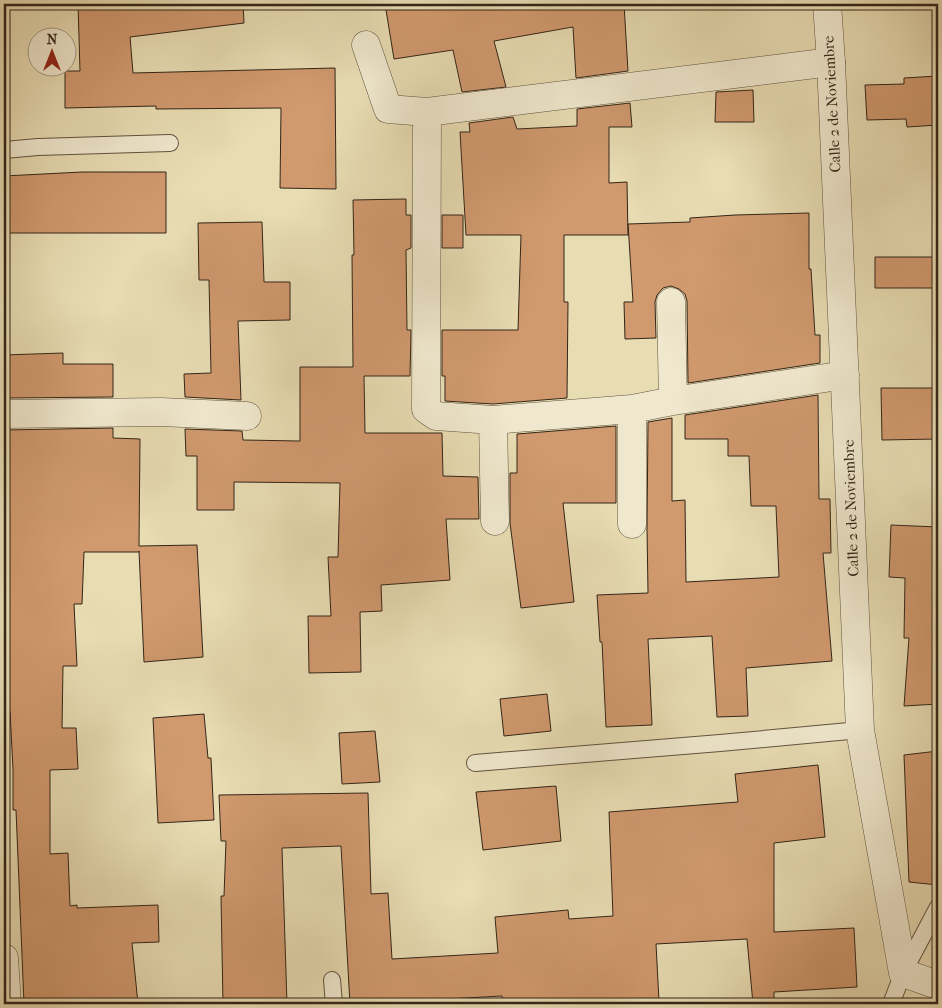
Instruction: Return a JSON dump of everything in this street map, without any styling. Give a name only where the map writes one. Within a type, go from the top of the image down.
[{"type":"street","name":"Calle 2 de Noviembre","points":[[827,4],[860,730],[903,972]]},
{"type":"street","points":[[366,45],[388,109],[427,112],[831,62]]},
{"type":"street","points":[[427,112],[426,409],[436,416],[494,420],[632,409],[845,375]]},
{"type":"street","points":[[671,302],[673,401]]},
{"type":"street","points":[[632,409],[632,524]]},
{"type":"street","points":[[4,414],[161,412],[247,416]]},
{"type":"street","points":[[494,420],[495,521]]},
{"type":"street","points":[[903,972],[938,985]]},
{"type":"lane","points":[[4,150],[170,142]]},
{"type":"lane","points":[[475,763],[860,730]]},
{"type":"lane","points":[[891,1004],[903,972],[938,907]]},
{"type":"lane","points":[[332,980],[334,1004]]},
{"type":"building","points":[[78,4],[243,4],[244,23],[130,37],[133,73],[335,68],[336,189],[280,188],[281,108],[156,109],[156,106],[65,108],[65,78],[78,78],[78,71],[80,71]]},
{"type":"building","points":[[385,4],[624,4],[628,71],[576,78],[573,27],[494,41],[506,87],[462,92],[453,50],[394,59]]},
{"type":"building","points":[[938,76],[938,125],[907,127],[906,119],[867,120],[865,85],[904,84],[904,78]]},
{"type":"building","points":[[753,90],[754,122],[715,122],[716,92]]},
{"type":"building","points":[[630,103],[632,127],[609,127],[609,183],[627,182],[628,235],[564,235],[564,302],[568,302],[567,398],[493,404],[445,401],[445,376],[442,376],[442,330],[518,330],[521,235],[466,235],[460,132],[470,132],[469,123],[513,117],[517,129],[577,126],[577,109]]},
{"type":"building","points":[[82,172],[166,172],[166,233],[4,233],[4,176]]},
{"type":"building","points":[[406,199],[406,215],[411,215],[411,248],[406,250],[407,330],[411,330],[410,376],[364,376],[365,433],[442,433],[443,476],[478,477],[479,519],[446,519],[450,580],[381,585],[382,611],[360,612],[361,672],[309,673],[308,616],[331,616],[328,557],[338,557],[340,483],[234,482],[234,510],[197,510],[197,456],[186,456],[185,429],[242,431],[243,440],[300,441],[300,367],[353,367],[353,200]]},
{"type":"building","points":[[809,213],[809,269],[811,269],[815,335],[820,335],[820,363],[688,383],[687,301],[685,294],[671,286],[663,288],[657,295],[655,302],[656,338],[625,339],[624,302],[633,302],[628,224],[690,222],[690,218],[735,215]]},
{"type":"building","points":[[442,215],[463,215],[463,248],[442,248]]},
{"type":"building","points":[[262,222],[264,282],[290,282],[290,320],[238,321],[241,400],[185,397],[184,374],[211,373],[209,280],[199,280],[198,223]]},
{"type":"building","points":[[875,257],[938,257],[938,288],[875,288]]},
{"type":"building","points":[[63,353],[63,364],[113,364],[113,397],[4,398],[4,355]]},
{"type":"building","points":[[881,388],[938,388],[938,439],[882,440]]},
{"type":"building","points":[[818,395],[819,499],[830,499],[831,553],[823,553],[832,661],[746,668],[748,716],[717,717],[712,636],[648,639],[652,725],[606,727],[602,642],[600,642],[597,595],[648,593],[648,422],[672,418],[672,501],[685,500],[686,582],[779,577],[776,506],[751,506],[749,456],[728,456],[728,439],[685,439],[685,415]]},
{"type":"building","points":[[616,426],[616,503],[563,503],[574,602],[521,608],[510,523],[510,473],[517,473],[517,434]]},
{"type":"building","points":[[113,428],[113,438],[140,439],[139,546],[197,545],[203,657],[144,662],[139,551],[84,552],[82,604],[74,604],[77,666],[63,666],[62,728],[76,728],[78,769],[50,770],[50,854],[68,853],[70,906],[77,905],[77,908],[158,905],[159,942],[132,943],[138,1004],[24,1004],[16,810],[13,810],[10,711],[7,711],[8,667],[4,667],[4,430]]},
{"type":"building","points":[[891,525],[938,527],[938,704],[904,706],[909,638],[904,638],[905,578],[889,577]]},
{"type":"building","points":[[547,694],[551,731],[504,736],[500,699]]},
{"type":"building","points":[[204,714],[208,758],[211,758],[214,820],[158,823],[153,718]]},
{"type":"building","points":[[375,731],[380,782],[342,784],[339,733]]},
{"type":"building","points":[[938,751],[938,885],[909,882],[904,755]]},
{"type":"building","points":[[818,765],[825,837],[774,843],[774,932],[854,928],[857,987],[774,992],[774,1004],[753,1004],[747,939],[656,944],[659,1001],[622,1004],[503,1004],[502,996],[394,1002],[394,1004],[350,1004],[341,846],[282,848],[287,1004],[223,1004],[221,896],[224,896],[226,841],[221,841],[219,795],[368,793],[371,894],[388,893],[392,959],[498,953],[495,917],[568,910],[569,919],[613,916],[609,812],[738,802],[735,774]]},
{"type":"building","points":[[556,786],[561,841],[483,850],[476,792]]}]
